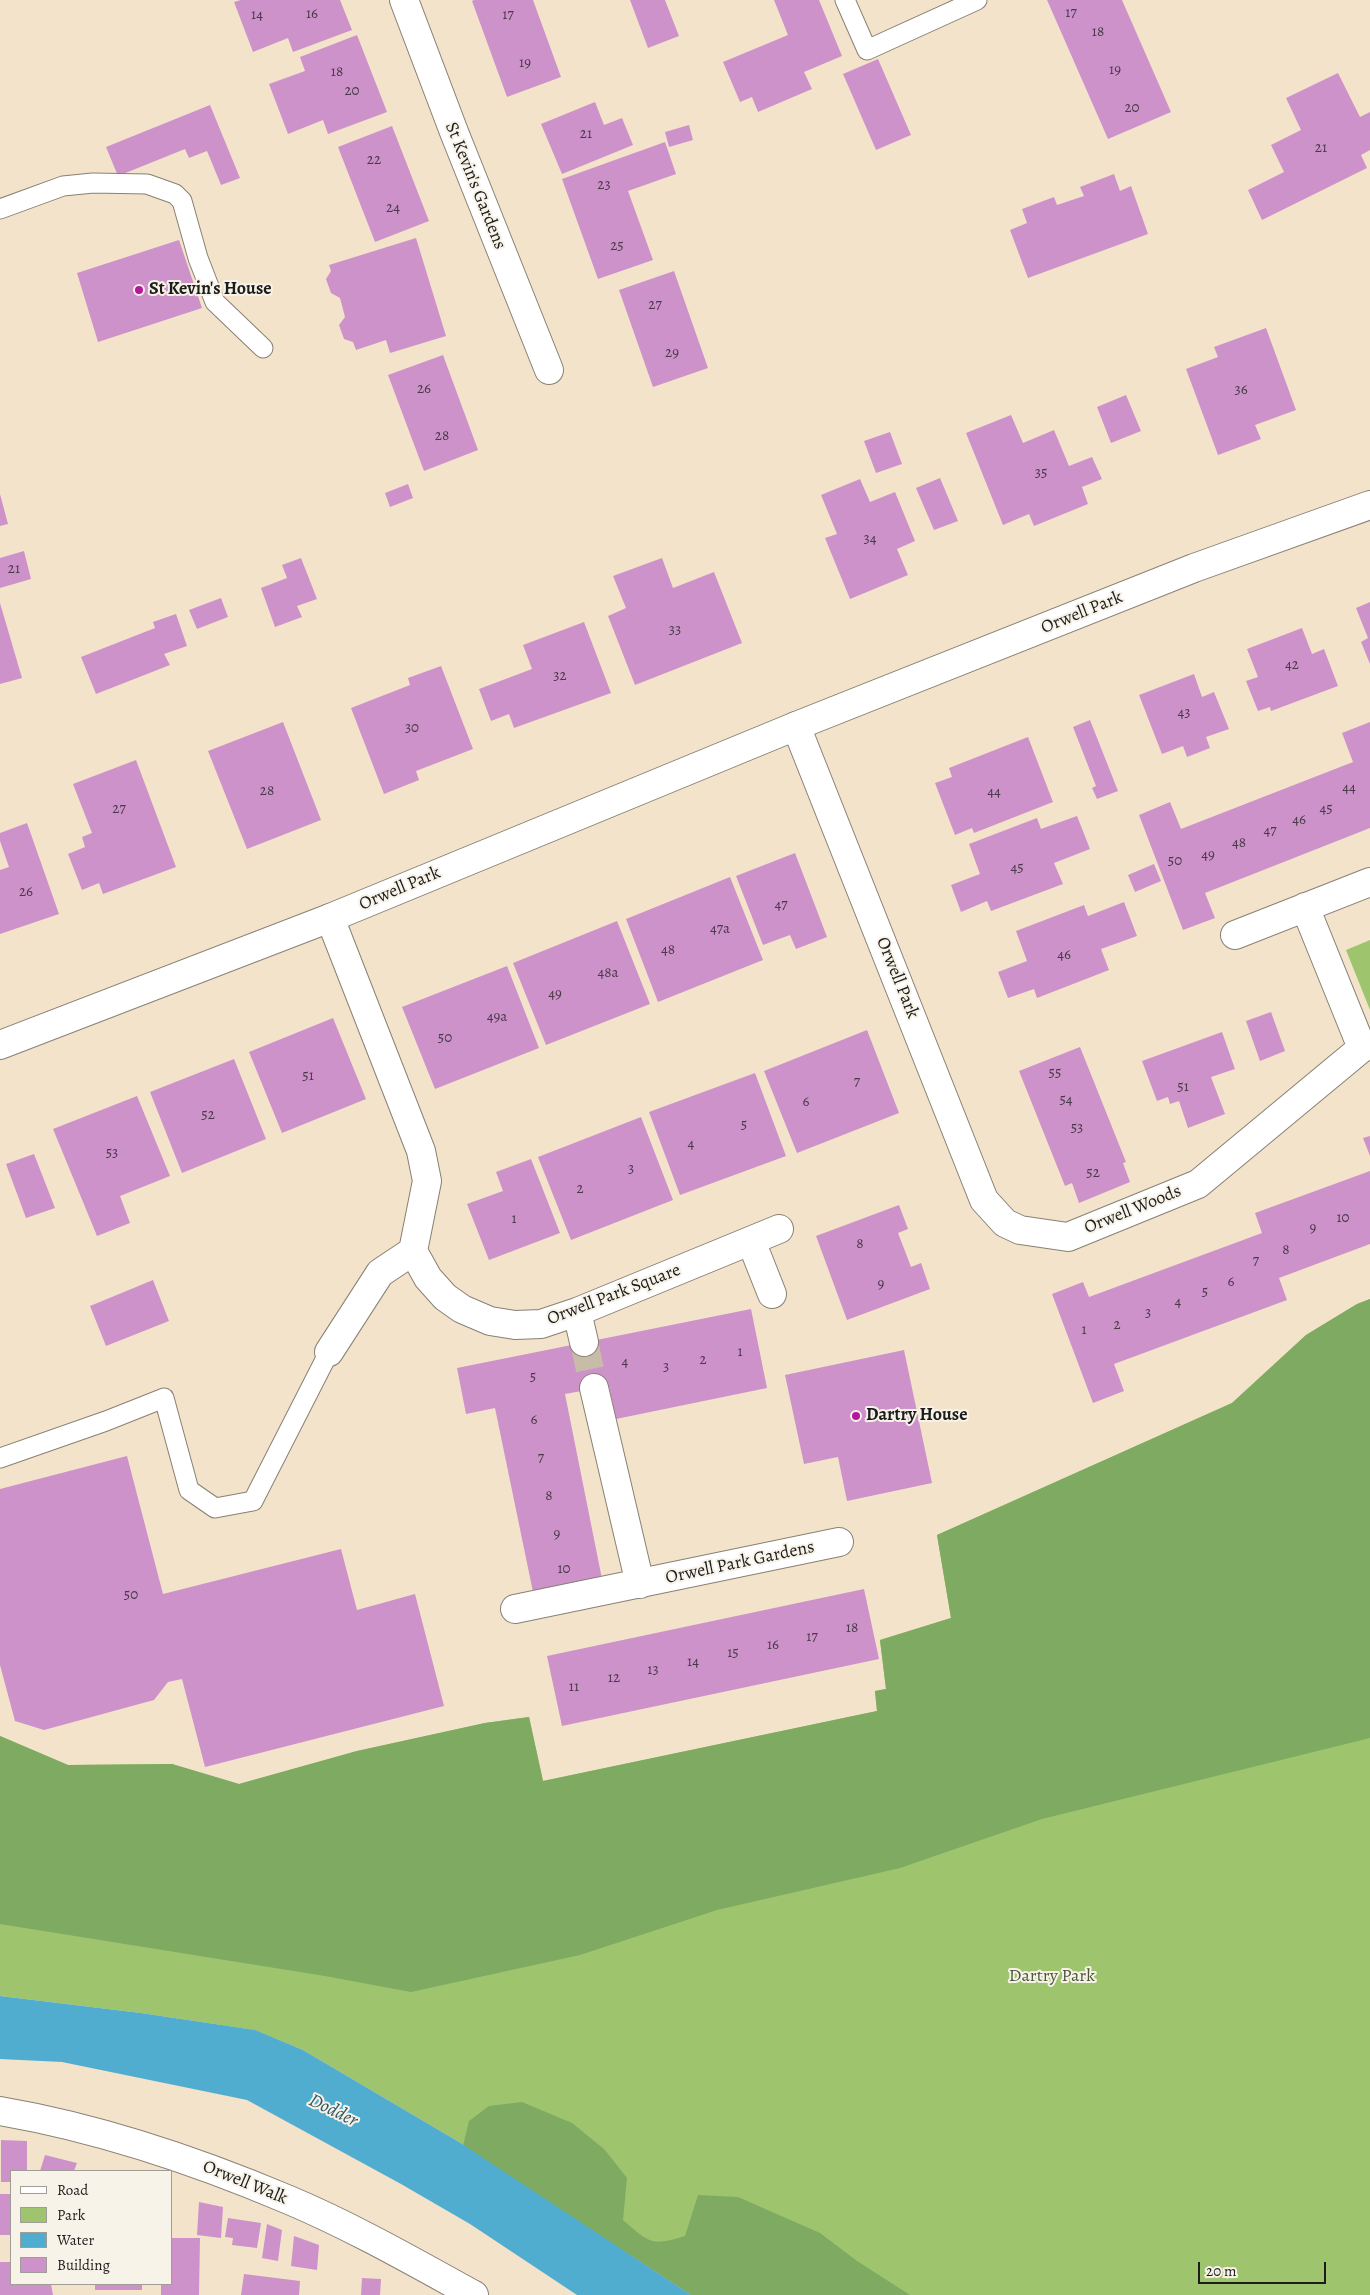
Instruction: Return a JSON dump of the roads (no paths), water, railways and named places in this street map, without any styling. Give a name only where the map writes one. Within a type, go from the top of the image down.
[{"type":"street","name":"St Kevin's Gardens","points":[[404,0],[454,132],[549,370]]},
{"type":"street","name":"Orwell Park","points":[[0,1045],[330,918],[796,726],[1194,568],[1370,505]]},
{"type":"street","name":"Orwell Park","points":[[796,726],[943,1092]]},
{"type":"street","points":[[1235,935],[1370,882]]},
{"type":"street","name":"Orwell Woods","points":[[943,1092],[984,1200],[1005,1223],[1020,1230],[1068,1237],[1198,1184],[1366,1047],[1305,907]]},
{"type":"street","points":[[329,1352],[380,1273],[413,1251],[427,1181],[421,1151],[330,918]]},
{"type":"street","name":"Orwell Park Square","points":[[413,1251],[428,1278],[445,1297],[462,1309],[490,1322],[515,1326],[541,1324],[577,1312],[780,1229]]},
{"type":"street","points":[[751,1241],[772,1294]]},
{"type":"street","points":[[577,1312],[584,1342]]},
{"type":"street","points":[[594,1388],[640,1584]]},
{"type":"street","name":"Orwell Park Gardens","points":[[515,1609],[839,1542]]},
{"type":"street","name":"Orwell Walk","points":[[0,2111],[52,2120],[217,2172],[290,2200],[357,2232],[474,2295]]},
{"type":"lane","points":[[845,0],[867,50],[977,0]]},
{"type":"lane","points":[[0,209],[70,185],[147,184],[175,194],[182,200],[198,258],[215,302],[264,348]]},
{"type":"lane","points":[[0,1458],[106,1422],[164,1398],[189,1490],[215,1508],[253,1501],[329,1352]]},
{"type":"water","name":"Dodder","points":[[0,1996],[141,2013],[255,2030],[303,2050],[459,2142],[691,2295],[577,2295],[470,2224],[247,2100],[62,2062],[0,2059]]},
{"type":"tunnel","points":[[584,1342],[594,1388]]},
{"type":"place","name":"St Kevin's House","points":[[139,290]]},
{"type":"place","name":"Dartry House","points":[[856,1416]]},
{"type":"park label","name":"Dartry Park","points":[[1052,1977]]}]
